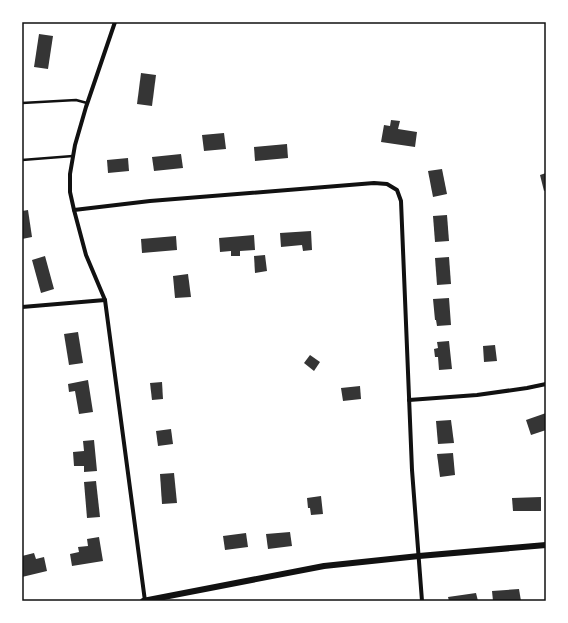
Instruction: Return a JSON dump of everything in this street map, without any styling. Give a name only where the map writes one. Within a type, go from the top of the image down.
[{"type":"street","points":[[115,22],[75,145],[70,174],[70,192],[86,255],[105,300],[144,601],[324,566],[546,545]]},
{"type":"street","points":[[74,210],[150,201],[374,182],[387,184],[397,190],[401,200],[412,470],[422,601]]},
{"type":"street","points":[[22,307],[105,300]]},
{"type":"street","points":[[409,400],[477,395],[546,384]]},
{"type":"lane","points":[[22,103],[76,100],[88,103]]},
{"type":"lane","points":[[22,160],[73,156]]},
{"type":"building","points":[[39,34],[53,36],[48,69],[34,67]]},
{"type":"building","points":[[141,73],[156,75],[152,106],[137,104]]},
{"type":"building","points":[[391,120],[400,121],[398,129],[417,132],[415,147],[381,142],[384,125],[390,126]]},
{"type":"building","points":[[224,133],[226,149],[204,151],[202,135]]},
{"type":"building","points":[[287,144],[288,158],[255,161],[254,147]]},
{"type":"building","points":[[181,154],[183,168],[154,171],[152,157]]},
{"type":"building","points":[[128,158],[129,171],[108,173],[107,160]]},
{"type":"building","points":[[442,169],[447,194],[433,197],[428,171]]},
{"type":"building","points":[[546,173],[546,190],[544,191],[540,175]]},
{"type":"building","points":[[28,210],[32,237],[22,239],[22,211]]},
{"type":"building","points":[[447,215],[449,241],[435,242],[433,216]]},
{"type":"building","points":[[311,231],[312,250],[303,251],[302,245],[281,247],[280,233]]},
{"type":"building","points":[[254,235],[255,250],[240,251],[240,256],[231,256],[231,251],[220,252],[219,238]]},
{"type":"building","points":[[176,236],[177,250],[142,253],[141,239]]},
{"type":"building","points":[[265,255],[267,271],[255,273],[254,256]]},
{"type":"building","points":[[45,256],[54,289],[41,293],[32,260]]},
{"type":"building","points":[[449,257],[451,284],[437,285],[435,258]]},
{"type":"building","points":[[188,274],[191,297],[175,298],[173,276]]},
{"type":"building","points":[[449,298],[451,325],[437,326],[433,299]]},
{"type":"building","points":[[78,332],[83,363],[69,365],[64,334]]},
{"type":"building","points":[[449,341],[452,369],[439,370],[438,357],[435,357],[434,349],[438,348],[437,342]]},
{"type":"building","points":[[495,345],[497,361],[484,362],[483,346]]},
{"type":"building","points":[[310,355],[320,362],[314,371],[304,363]]},
{"type":"building","points":[[88,380],[93,412],[79,414],[75,391],[69,392],[68,384]]},
{"type":"building","points":[[162,382],[163,399],[152,400],[150,383]]},
{"type":"building","points":[[360,386],[361,399],[343,401],[341,388]]},
{"type":"building","points":[[546,413],[546,430],[531,435],[526,420]]},
{"type":"building","points":[[451,420],[454,443],[438,444],[436,421]]},
{"type":"building","points":[[171,429],[173,444],[158,446],[156,431]]},
{"type":"building","points":[[94,440],[97,471],[84,472],[84,466],[74,466],[73,452],[84,451],[83,441]]},
{"type":"building","points":[[453,453],[455,475],[440,477],[437,454]]},
{"type":"building","points":[[174,473],[177,503],[162,504],[160,474]]},
{"type":"building","points":[[96,481],[100,517],[87,518],[84,482]]},
{"type":"building","points":[[321,496],[323,514],[311,515],[310,508],[308,508],[307,498]]},
{"type":"building","points":[[541,497],[541,511],[513,511],[512,498]]},
{"type":"building","points":[[290,532],[292,546],[268,549],[266,534]]},
{"type":"building","points":[[246,533],[248,547],[225,550],[223,536]]},
{"type":"building","points":[[99,537],[103,561],[72,566],[70,554],[79,552],[78,547],[88,546],[87,539]]},
{"type":"building","points":[[34,553],[36,559],[44,557],[47,571],[22,577],[22,556]]},
{"type":"building","points":[[519,589],[521,601],[493,601],[492,591]]},
{"type":"building","points":[[476,593],[478,601],[449,601],[448,597]]}]
